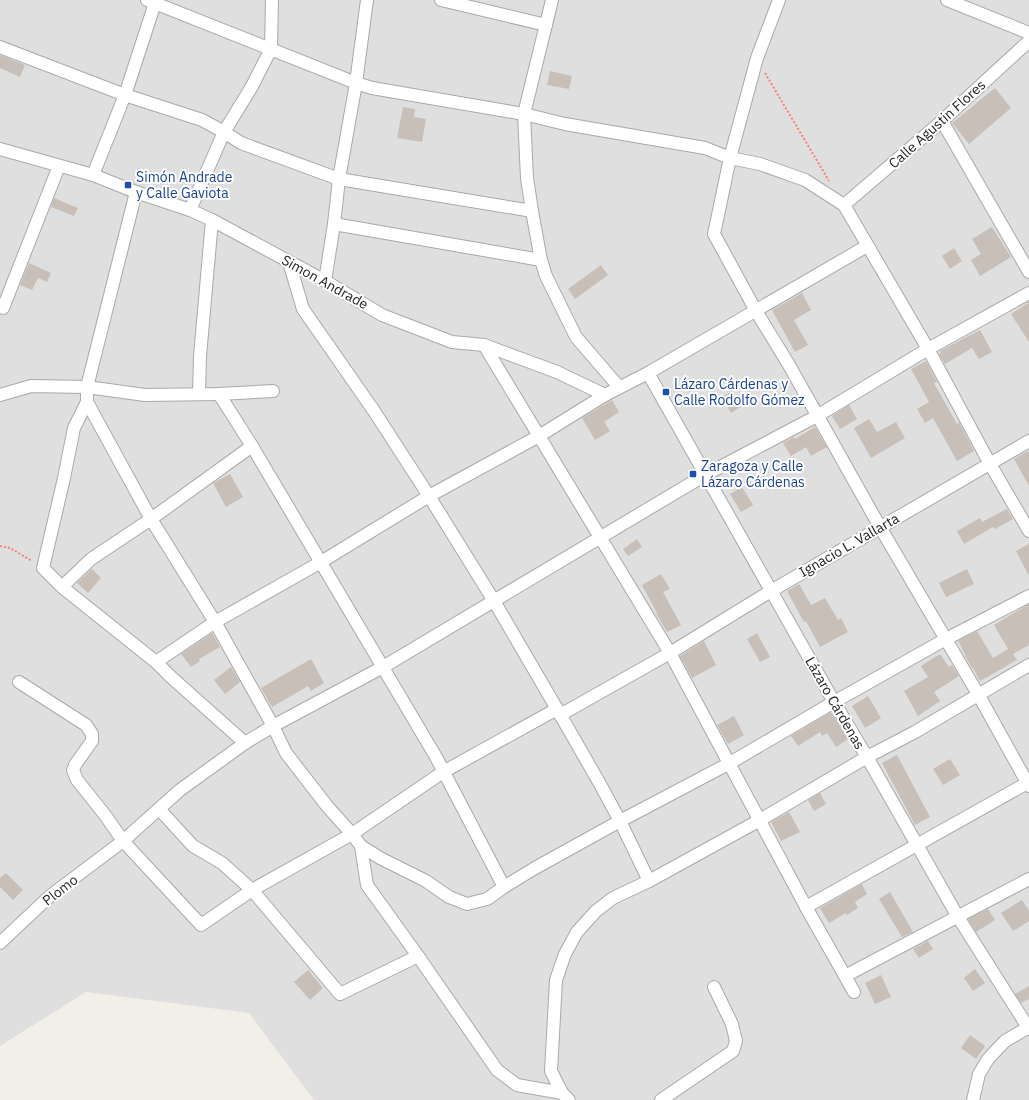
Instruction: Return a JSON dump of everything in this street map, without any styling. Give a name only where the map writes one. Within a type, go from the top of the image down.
[{"type":"street","points":[[190,210],[224,132],[251,88],[271,49],[272,0]]},
{"type":"street","points":[[325,282],[339,179],[356,83],[368,0]]},
{"type":"street","points":[[441,0],[546,25]]},
{"type":"street","points":[[552,0],[524,114],[527,178],[532,210],[541,260],[546,276],[576,337],[619,387]]},
{"type":"street","points":[[779,0],[757,58],[730,158],[714,234],[756,310],[789,365],[880,527],[978,694],[1028,784],[806,907]]},
{"type":"street","points":[[947,0],[1029,33]]},
{"type":"street","points":[[93,175],[125,95],[153,1],[356,83],[372,88],[524,114],[565,124],[706,148],[730,158],[760,164],[805,180],[844,205],[928,349],[990,464],[1029,531]]},
{"type":"street","name":"Calle Agustin Flores","points":[[844,205],[942,121],[1029,41]]},
{"type":"street","points":[[0,47],[125,95],[202,120],[241,143],[339,179],[532,210]]},
{"type":"street","points":[[942,121],[1029,272]]},
{"type":"street","name":"Simon Andrade","points":[[0,149],[93,175],[136,192],[190,210],[212,220],[290,262],[382,315],[452,342],[484,345],[557,372],[605,395]]},
{"type":"street","points":[[1,309],[59,166]]},
{"type":"street","points":[[136,192],[87,386],[87,402],[74,428],[43,568],[62,587],[156,662],[245,743]]},
{"type":"street","points":[[199,394],[200,356],[212,220]]},
{"type":"street","points":[[334,224],[541,260]]},
{"type":"street","points":[[156,662],[215,622],[321,562],[429,496],[539,436],[605,395],[648,373],[867,246]]},
{"type":"street","points":[[290,262],[303,309],[374,411],[494,601],[620,820],[649,881]]},
{"type":"street","name":"Plomo","points":[[0,943],[50,896],[124,841],[180,790],[245,743],[273,726],[383,667],[705,475],[817,416],[928,349],[1029,293]]},
{"type":"street","points":[[484,345],[670,653],[806,907],[854,992]]},
{"type":"street","name":"Lázaro Cárdenas","points":[[648,373],[916,845],[958,917],[1029,1028]]},
{"type":"street","points":[[0,395],[31,386],[87,386],[144,395],[219,394],[273,390]]},
{"type":"street","points":[[219,394],[252,446],[436,757],[504,887]]},
{"type":"street","points":[[87,402],[151,519],[215,622],[273,726],[286,753],[327,806],[361,846],[380,858],[426,881],[449,897],[467,904],[487,899],[504,887],[620,820],[730,763],[946,639],[1029,596]]},
{"type":"street","name":"Ignacio L. Vallarta","points":[[124,841],[201,925],[252,890],[352,834],[443,772],[670,653],[771,590],[1029,441]]},
{"type":"street","points":[[62,587],[91,559],[151,519],[252,446]]},
{"type":"street","points":[[566,1096],[551,1070],[556,980],[565,954],[576,932],[596,911],[613,898],[649,881],[760,820],[1029,665]]},
{"type":"street","points":[[19,682],[86,725],[92,734],[92,740],[73,770],[77,780],[124,841]]},
{"type":"street","points":[[159,809],[193,846],[222,864],[252,890],[340,994],[418,956]]},
{"type":"street","points":[[361,846],[367,885],[497,1070],[517,1085],[566,1096]]},
{"type":"street","points":[[845,976],[1029,879]]},
{"type":"street","points":[[661,1100],[733,1050],[736,1041],[732,1024],[714,987]]},
{"type":"street","points":[[973,1100],[979,1074],[988,1059],[1005,1041],[1029,1028]]},
{"type":"path","points":[[757,58],[832,185]]},
{"type":"path","points":[[0,546],[10,548],[43,568]]},
{"type":"shaded area","points":[[0,0],[1029,0],[1029,1100],[314,1100],[249,1013],[86,992],[0,1046]]},
{"type":"building","points":[[0,55],[25,65],[20,77],[0,68]]},
{"type":"building","points":[[550,71],[572,76],[569,89],[547,85]]},
{"type":"building","points":[[995,88],[1011,108],[969,144],[952,123]]},
{"type":"building","points":[[403,107],[415,109],[414,117],[426,119],[422,142],[397,138]]},
{"type":"building","points":[[54,198],[78,208],[74,216],[51,207]]},
{"type":"building","points":[[992,227],[1011,257],[980,276],[971,260],[981,254],[972,239]]},
{"type":"building","points":[[954,248],[962,261],[950,269],[942,256]]},
{"type":"building","points":[[29,263],[51,273],[47,282],[38,278],[32,290],[20,285]]},
{"type":"building","points":[[601,265],[608,275],[575,299],[568,289]]},
{"type":"building","points":[[802,293],[811,310],[794,320],[808,345],[795,352],[772,310]]},
{"type":"building","points":[[1029,302],[1029,342],[1011,314]]},
{"type":"building","points":[[980,330],[992,352],[979,359],[972,348],[945,364],[939,354],[941,353],[940,351]]},
{"type":"building","points":[[926,361],[937,382],[934,383],[957,424],[959,422],[974,451],[957,461],[933,418],[925,423],[917,409],[929,402],[911,369]]},
{"type":"building","points":[[732,391],[742,406],[731,413],[722,397]]},
{"type":"building","points":[[612,400],[619,412],[604,422],[610,431],[595,440],[582,418]]},
{"type":"building","points":[[849,405],[857,419],[840,429],[832,416]]},
{"type":"building","points":[[869,419],[877,432],[896,422],[905,438],[871,458],[854,428]]},
{"type":"building","points":[[815,427],[827,447],[811,456],[806,447],[791,456],[783,443],[794,437],[795,439]]},
{"type":"building","points":[[1028,451],[1029,453],[1029,486],[1014,459]]},
{"type":"building","points":[[230,474],[243,497],[226,507],[213,483]]},
{"type":"building","points":[[742,487],[753,505],[741,512],[730,494]]},
{"type":"building","points":[[1007,509],[1013,519],[995,529],[993,527],[964,544],[957,531],[980,518],[982,522]]},
{"type":"building","points":[[637,539],[642,547],[628,556],[623,549]]},
{"type":"building","points":[[1029,544],[1029,576],[1016,551]]},
{"type":"building","points":[[92,569],[101,578],[88,593],[77,583]]},
{"type":"building","points":[[967,569],[974,584],[946,597],[939,583]]},
{"type":"building","points":[[661,574],[670,589],[663,592],[681,625],[667,632],[642,585]]},
{"type":"building","points":[[799,584],[811,605],[825,598],[838,620],[841,618],[848,632],[820,647],[787,591]]},
{"type":"building","points":[[1029,604],[1029,645],[1013,654],[1017,660],[980,681],[958,641],[977,631],[993,658],[1008,649],[994,625]]},
{"type":"building","points":[[212,633],[220,647],[199,659],[200,661],[191,667],[181,654]]},
{"type":"building","points":[[757,633],[770,657],[760,662],[747,639]]},
{"type":"building","points":[[704,641],[716,665],[692,678],[680,656]]},
{"type":"building","points":[[940,654],[949,667],[952,665],[959,676],[934,692],[940,701],[918,716],[904,691],[928,677],[921,666]]},
{"type":"building","points":[[311,659],[324,683],[311,691],[308,686],[272,707],[261,688]]},
{"type":"building","points":[[231,667],[240,682],[225,694],[214,680]]},
{"type":"building","points":[[868,696],[881,718],[865,728],[852,706]]},
{"type":"building","points":[[831,712],[848,739],[836,747],[827,733],[822,736],[820,732],[798,746],[791,736]]},
{"type":"building","points":[[734,716],[744,735],[728,744],[717,725]]},
{"type":"building","points":[[897,755],[930,817],[915,825],[882,763]]},
{"type":"building","points":[[950,759],[960,775],[943,785],[933,769]]},
{"type":"building","points":[[820,793],[826,804],[814,811],[808,800]]},
{"type":"building","points":[[789,812],[800,832],[781,841],[771,822]]},
{"type":"building","points":[[6,873],[23,890],[13,900],[0,887],[0,878]]},
{"type":"building","points":[[862,884],[867,894],[855,902],[858,908],[829,923],[820,908]]},
{"type":"building","points":[[890,892],[913,932],[902,937],[879,899]]},
{"type":"building","points":[[1022,900],[1029,911],[1029,921],[1013,931],[1001,913]]},
{"type":"building","points":[[988,909],[995,920],[976,932],[968,919]]},
{"type":"building","points":[[928,941],[933,949],[919,958],[913,949]]},
{"type":"building","points":[[975,969],[985,983],[973,991],[964,978]]},
{"type":"building","points":[[308,970],[323,988],[310,1000],[294,982]]},
{"type":"building","points":[[881,975],[891,997],[875,1004],[865,983]]},
{"type":"building","points":[[1029,986],[1029,999],[1021,1003],[1015,994]]},
{"type":"building","points":[[970,1035],[985,1046],[976,1059],[961,1048]]},
{"type":"place","name":"Simón Andrade y Calle Gaviota","points":[[128,185]]},
{"type":"place","name":"Lázaro Cárdenas y Calle Rodolfo Gómez","points":[[666,392]]},
{"type":"place","name":"Zaragoza y Calle Lázaro Cárdenas","points":[[693,474]]}]
